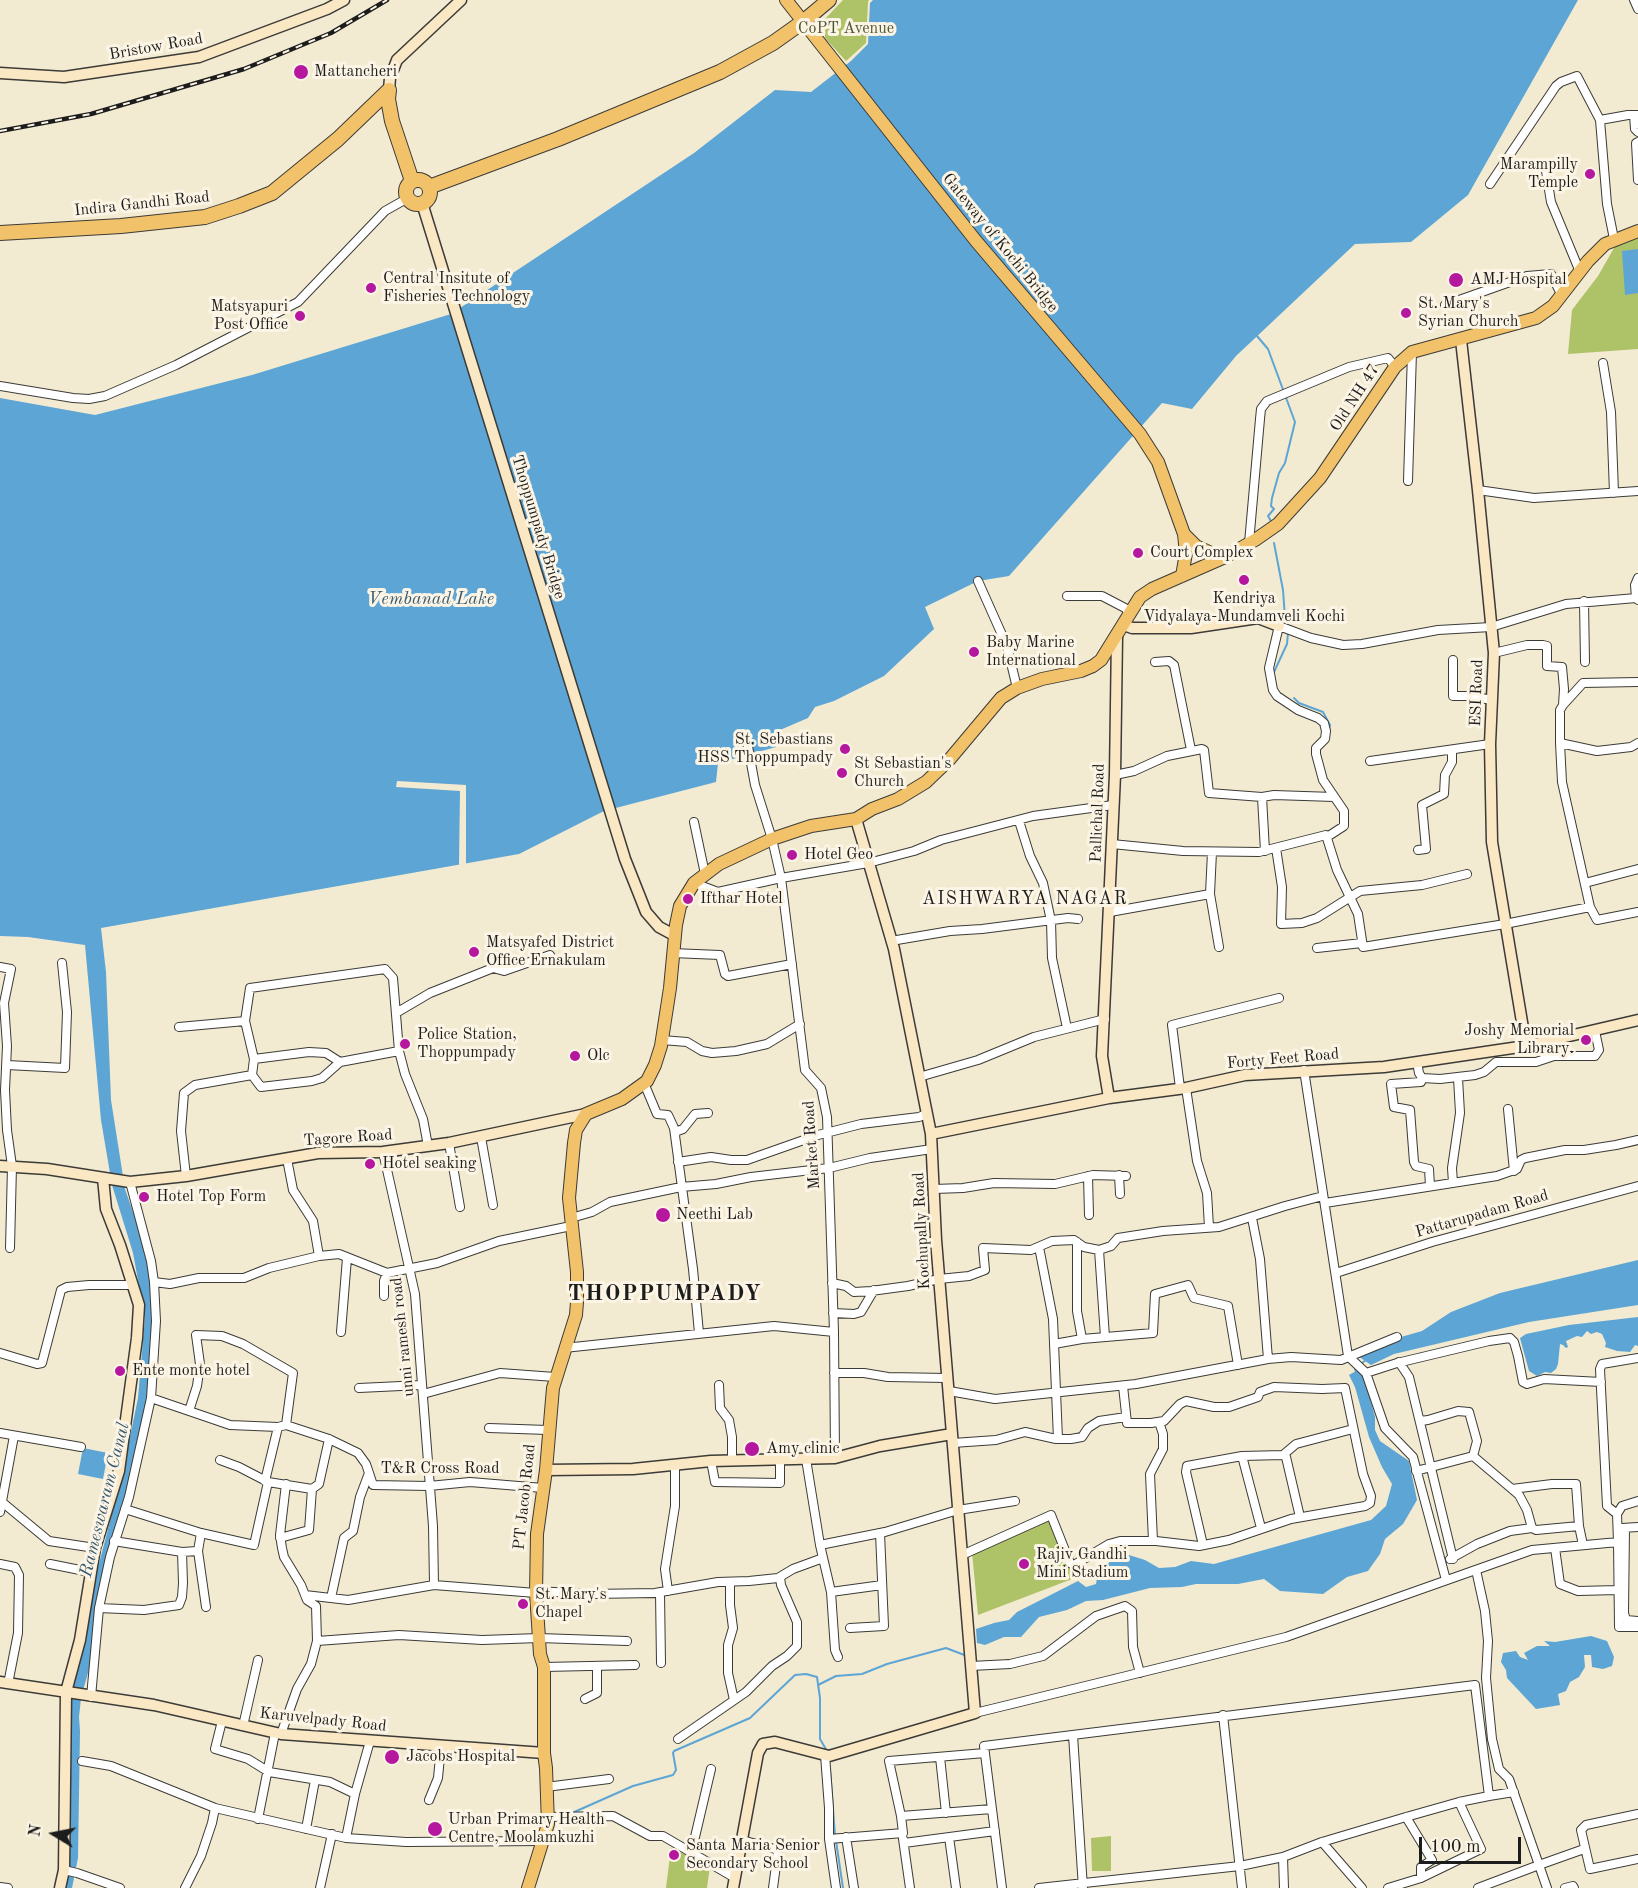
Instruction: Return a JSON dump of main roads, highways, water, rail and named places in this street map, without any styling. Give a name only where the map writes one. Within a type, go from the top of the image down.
[{"type":"highway","points":[[429,187],[558,139],[720,72],[773,43],[828,0]]},
{"type":"highway","points":[[389,90],[388,99],[392,121],[412,181]]},
{"type":"highway","name":"Indira Gandhi Road","points":[[0,233],[157,222],[205,216],[239,207],[272,193],[338,139],[389,90]]},
{"type":"highway","points":[[420,180],[427,183],[429,187],[430,195],[422,203],[414,203],[408,198],[407,187],[412,181],[420,180]]},
{"type":"main road","name":"Bristow Road","points":[[0,73],[64,77],[199,57],[327,9],[344,0]]},
{"type":"main road","points":[[389,90],[390,78],[397,60],[461,0]]},
{"type":"main road","points":[[786,0],[804,21]]},
{"type":"main road","name":"Gateway of Kochi Bridge","points":[[804,21],[976,241],[1140,435],[1158,462],[1184,534]]},
{"type":"main road","name":"Thoppumpady Bridge","points":[[422,203],[625,859],[646,912],[658,927],[674,935]]},
{"type":"main road","name":"Old NH 47","points":[[586,1114],[622,1099],[644,1083],[655,1065],[662,1040],[674,935],[680,906],[694,884],[705,874],[720,864],[772,839],[811,826],[856,819],[872,809],[898,799],[926,782],[949,760],[1001,698],[1017,688],[1042,679],[1082,671],[1094,666],[1101,660],[1140,597],[1222,558],[1278,524],[1320,478],[1395,367],[1412,352],[1536,318],[1553,306],[1605,244],[1638,231]]},
{"type":"main road","name":"ESI Road","points":[[1461,340],[1494,653],[1490,744],[1492,842],[1526,1046]]},
{"type":"main road","points":[[1184,534],[1197,546],[1222,558]]},
{"type":"main road","points":[[1184,534],[1202,567]]},
{"type":"main road","points":[[1182,576],[1186,553],[1184,534]]},
{"type":"main road","points":[[1123,625],[1132,628],[1191,628],[1258,618],[1285,627]]},
{"type":"main road","name":"Pallichal Road","points":[[1109,1098],[1102,1056],[1123,625]]},
{"type":"main road","name":"Kochupally Road","points":[[734,1883],[758,1753],[763,1744],[775,1742],[826,1756],[975,1713],[939,1279],[931,1134],[891,941],[856,819]]},
{"type":"main road","name":"Forty Feet Road","points":[[931,1134],[1109,1098],[1183,1088],[1245,1075],[1384,1067],[1526,1046],[1638,1020]]},
{"type":"main road","name":"Tagore Road","points":[[6,1166],[129,1182],[186,1176],[318,1153],[383,1152],[449,1143],[586,1114]]},
{"type":"main road","name":"PT Jacob Road","points":[[528,1888],[544,1841],[547,1817],[544,1667],[538,1638],[536,1592],[537,1534],[555,1377],[572,1328],[578,1302],[570,1198],[576,1130],[586,1114]]},
{"type":"main road","points":[[60,1888],[64,1870],[67,1692],[80,1640],[95,1548],[119,1471],[126,1433],[137,1338],[139,1305],[106,1209],[107,1179]]},
{"type":"main road","points":[[546,1470],[633,1469],[711,1461],[835,1458],[880,1446],[952,1438]]},
{"type":"main road","name":"Karuvelpady Road","points":[[4,1683],[154,1706],[278,1734],[544,1753]]},
{"type":"water","name":"Vembanad Lake","points":[[873,0],[1578,0],[1468,195],[1411,242],[1355,244],[1236,356],[1192,409],[1162,403],[1009,576],[978,581],[925,607],[934,629],[884,676],[834,701],[815,707],[808,718],[780,730],[776,747],[718,763],[716,782],[604,811],[519,854],[101,928],[106,972],[111,1100],[125,1189],[150,1261],[154,1319],[149,1399],[135,1464],[103,1577],[91,1662],[81,1698],[78,1858],[72,1888],[64,1888],[68,1870],[70,1837],[71,1696],[82,1653],[96,1575],[122,1476],[138,1398],[145,1318],[133,1253],[112,1185],[101,1120],[85,945],[28,937],[0,936],[0,398],[95,415],[252,375],[451,314],[694,153],[775,90],[811,92],[851,61],[868,44],[870,3]]},
{"type":"water","points":[[1638,249],[1638,293],[1625,295],[1622,251]]},
{"type":"water","points":[[1638,1260],[1638,1305],[1529,1322],[1394,1354],[1371,1365],[1358,1356],[1380,1343],[1422,1331],[1451,1312],[1500,1293]]},
{"type":"water","points":[[1638,1317],[1638,1346],[1635,1345],[1630,1352],[1605,1347],[1606,1343],[1602,1334],[1597,1332],[1591,1334],[1587,1331],[1582,1337],[1577,1336],[1566,1341],[1568,1347],[1566,1348],[1560,1344],[1558,1364],[1551,1373],[1545,1372],[1537,1376],[1529,1371],[1520,1338],[1526,1334],[1569,1325]]},
{"type":"water","points":[[1356,1371],[1363,1371],[1375,1417],[1375,1430],[1380,1441],[1409,1461],[1417,1500],[1403,1524],[1385,1539],[1380,1554],[1368,1571],[1347,1577],[1323,1594],[1280,1591],[1264,1579],[1238,1584],[1196,1584],[1150,1588],[1103,1600],[1086,1601],[1067,1610],[1039,1617],[1021,1637],[1004,1637],[985,1645],[977,1643],[976,1629],[1009,1620],[1017,1612],[1078,1581],[1086,1587],[1096,1584],[1098,1572],[1111,1561],[1129,1555],[1159,1568],[1175,1567],[1191,1561],[1214,1564],[1371,1520],[1386,1506],[1392,1484],[1369,1437],[1355,1387],[1349,1375]]},
{"type":"water","points":[[83,1448],[108,1453],[103,1479],[78,1474]]},
{"type":"water","points":[[1591,1636],[1607,1641],[1614,1657],[1612,1666],[1603,1669],[1592,1667],[1591,1655],[1584,1655],[1585,1667],[1579,1677],[1570,1682],[1566,1691],[1558,1694],[1560,1705],[1536,1709],[1507,1678],[1506,1670],[1501,1662],[1503,1653],[1516,1651],[1520,1657],[1528,1660],[1524,1653],[1537,1646],[1550,1646],[1544,1641],[1555,1642]]},
{"type":"waterway","points":[[1257,336],[1268,349],[1295,422],[1285,463],[1279,473],[1272,498],[1271,506],[1274,509],[1268,516],[1271,521]]},
{"type":"waterway","points":[[1274,543],[1283,590],[1285,618]]},
{"type":"waterway","points":[[1274,672],[1287,644],[1288,633]]},
{"type":"waterway","points":[[1294,698],[1299,703],[1323,712],[1330,725],[1327,739]]},
{"type":"waterway","points":[[1356,1372],[1355,1369],[1367,1359]]},
{"type":"waterway","points":[[818,1685],[836,1676],[862,1674],[887,1664],[946,1648],[967,1656]]},
{"type":"waterway","points":[[572,1813],[633,1786],[673,1775],[676,1770],[674,1751],[750,1718],[795,1675],[806,1674],[817,1677],[820,1698],[820,1739],[827,1751]]},
{"type":"waterway","points":[[830,1769],[835,1835]]},
{"type":"waterway","points":[[836,1841],[843,1888]]},
{"type":"railway","points":[[0,131],[91,114],[244,69],[331,33],[387,0]]},
{"type":"place","name":"Mattancheri","points":[[301,72]]},
{"type":"place","name":"Marampilly Temple","points":[[1590,174]]},
{"type":"place","name":"AMJ Hospital","points":[[1456,280]]},
{"type":"place","name":"Central Insitute of Fisheries Technology","points":[[371,288]]},
{"type":"place","name":"St. Mary's Syrian Church","points":[[1406,313]]},
{"type":"place","name":"Matsyapuri Post Office","points":[[300,316]]},
{"type":"place","name":"Court Complex","points":[[1138,553]]},
{"type":"place","name":"Kendriya Vidyalaya-Mundamveli Kochi","points":[[1244,580]]},
{"type":"place","name":"Baby Marine International","points":[[974,652]]},
{"type":"place","name":"St. Sebastians HSS Thoppumpady","points":[[845,749]]},
{"type":"place","name":"St Sebastian's Church","points":[[842,773]]},
{"type":"place","name":"Hotel Geo","points":[[792,855]]},
{"type":"place","name":"Ifthar Hotel","points":[[688,899]]},
{"type":"place","name":"Matsyafed District Office Ernakulam","points":[[474,952]]},
{"type":"place","name":"Joshy Memorial Library.","points":[[1586,1040]]},
{"type":"place","name":"Police Station, Thoppumpady","points":[[405,1044]]},
{"type":"place","name":"Olc","points":[[575,1056]]},
{"type":"place","name":"Hotel seaking","points":[[370,1164]]},
{"type":"place","name":"Hotel Top Form","points":[[144,1197]]},
{"type":"place","name":"Neethi Lab","points":[[663,1215]]},
{"type":"place","name":"Ente monte hotel","points":[[120,1371]]},
{"type":"place","name":"Amy clinic","points":[[752,1449]]},
{"type":"place","name":"Rajiv Gandhi Mini Stadium","points":[[1024,1564]]},
{"type":"place","name":"St. Mary's Chapel","points":[[523,1604]]},
{"type":"place","name":"Jacobs Hospital","points":[[392,1757]]},
{"type":"place","name":"Urban Primary Health Centre, Moolamkuzhi","points":[[435,1829]]},
{"type":"place","name":"Santa Maria Senior Secondary School","points":[[674,1855]]},
{"type":"district","name":"AISHWARYA NAGAR","points":[[1025,899]]},
{"type":"district","name":"THOPPUMPADY","points":[[665,1294]]},
{"type":"park label","name":"CoPT Avenue","points":[[846,29]]},
{"type":"water label","name":"Rameswaram Canal","points":[[105,1500]]}]
